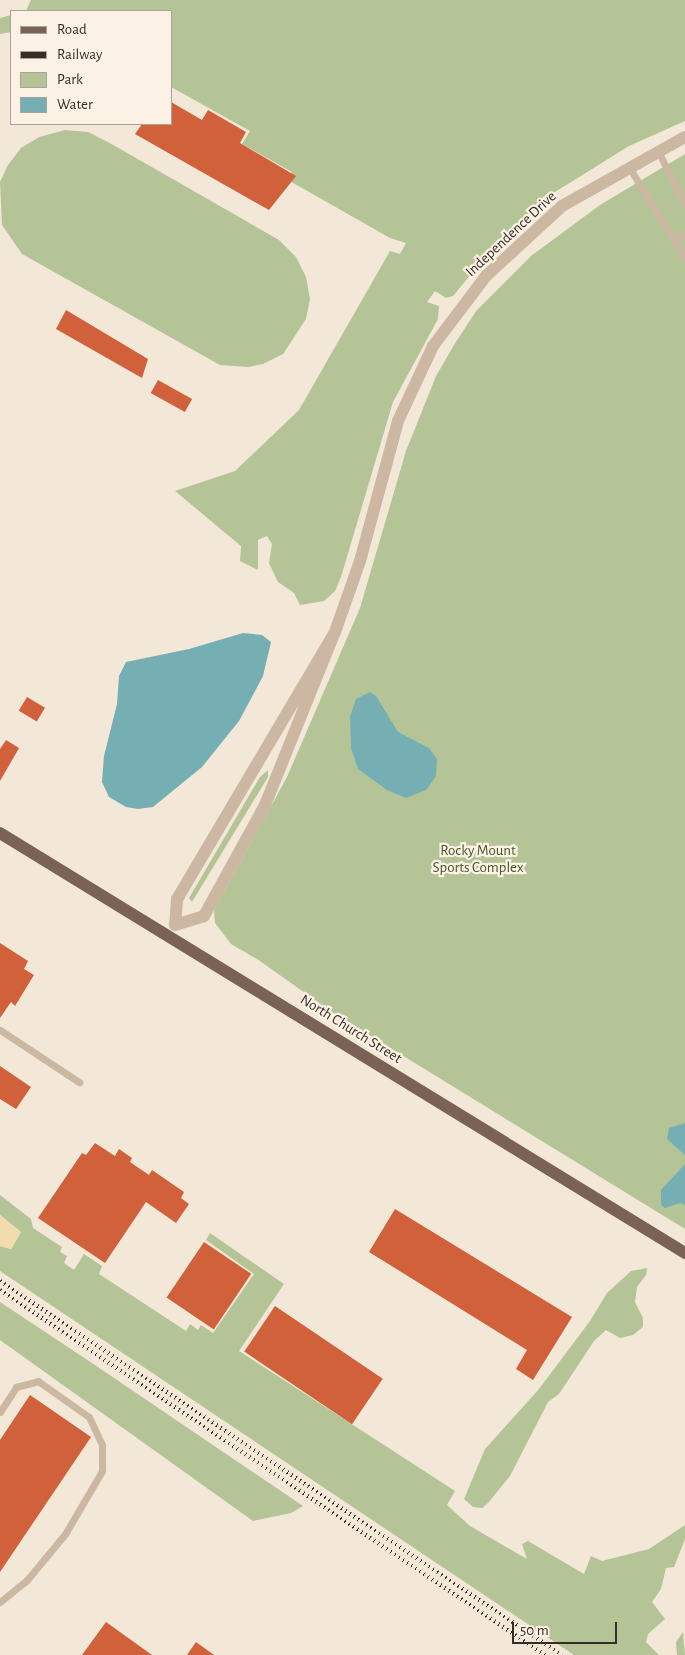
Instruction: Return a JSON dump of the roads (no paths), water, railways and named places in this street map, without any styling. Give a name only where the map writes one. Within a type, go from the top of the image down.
[{"type":"main road","name":"North Church Street","points":[[0,832],[685,1253]]},
{"type":"street","name":"Independence Drive","points":[[335,632],[360,561],[398,421],[433,346],[486,276],[562,206],[685,137]]},
{"type":"street","points":[[335,632],[265,805],[204,916],[176,925],[176,899],[335,632]]},
{"type":"lane","points":[[658,151],[685,205]]},
{"type":"lane","points":[[629,167],[685,258]]},
{"type":"lane","points":[[674,240],[685,234]]},
{"type":"lane","points":[[0,1030],[79,1082]]},
{"type":"lane","points":[[0,1412],[16,1387],[38,1381],[89,1417],[102,1445],[102,1471],[66,1534],[27,1580],[0,1602]]},
{"type":"water","points":[[243,633],[262,635],[271,642],[263,676],[239,721],[202,767],[153,807],[138,809],[126,807],[109,797],[102,782],[104,756],[117,704],[119,676],[126,662],[189,649]]},
{"type":"water","points":[[370,692],[376,696],[398,732],[429,748],[437,759],[436,776],[426,790],[406,798],[387,790],[358,769],[351,748],[350,717],[356,699]]},
{"type":"water","points":[[685,1123],[685,1155],[667,1139],[669,1128]]},
{"type":"water","points":[[685,1164],[685,1205],[680,1203],[665,1208],[661,1205],[661,1190]]},
{"type":"railway","points":[[0,1281],[562,1655]]},
{"type":"railway","points":[[0,1290],[545,1655]]},
{"type":"park label","name":"Rocky Mount Sports Complex","points":[[478,858]]}]
